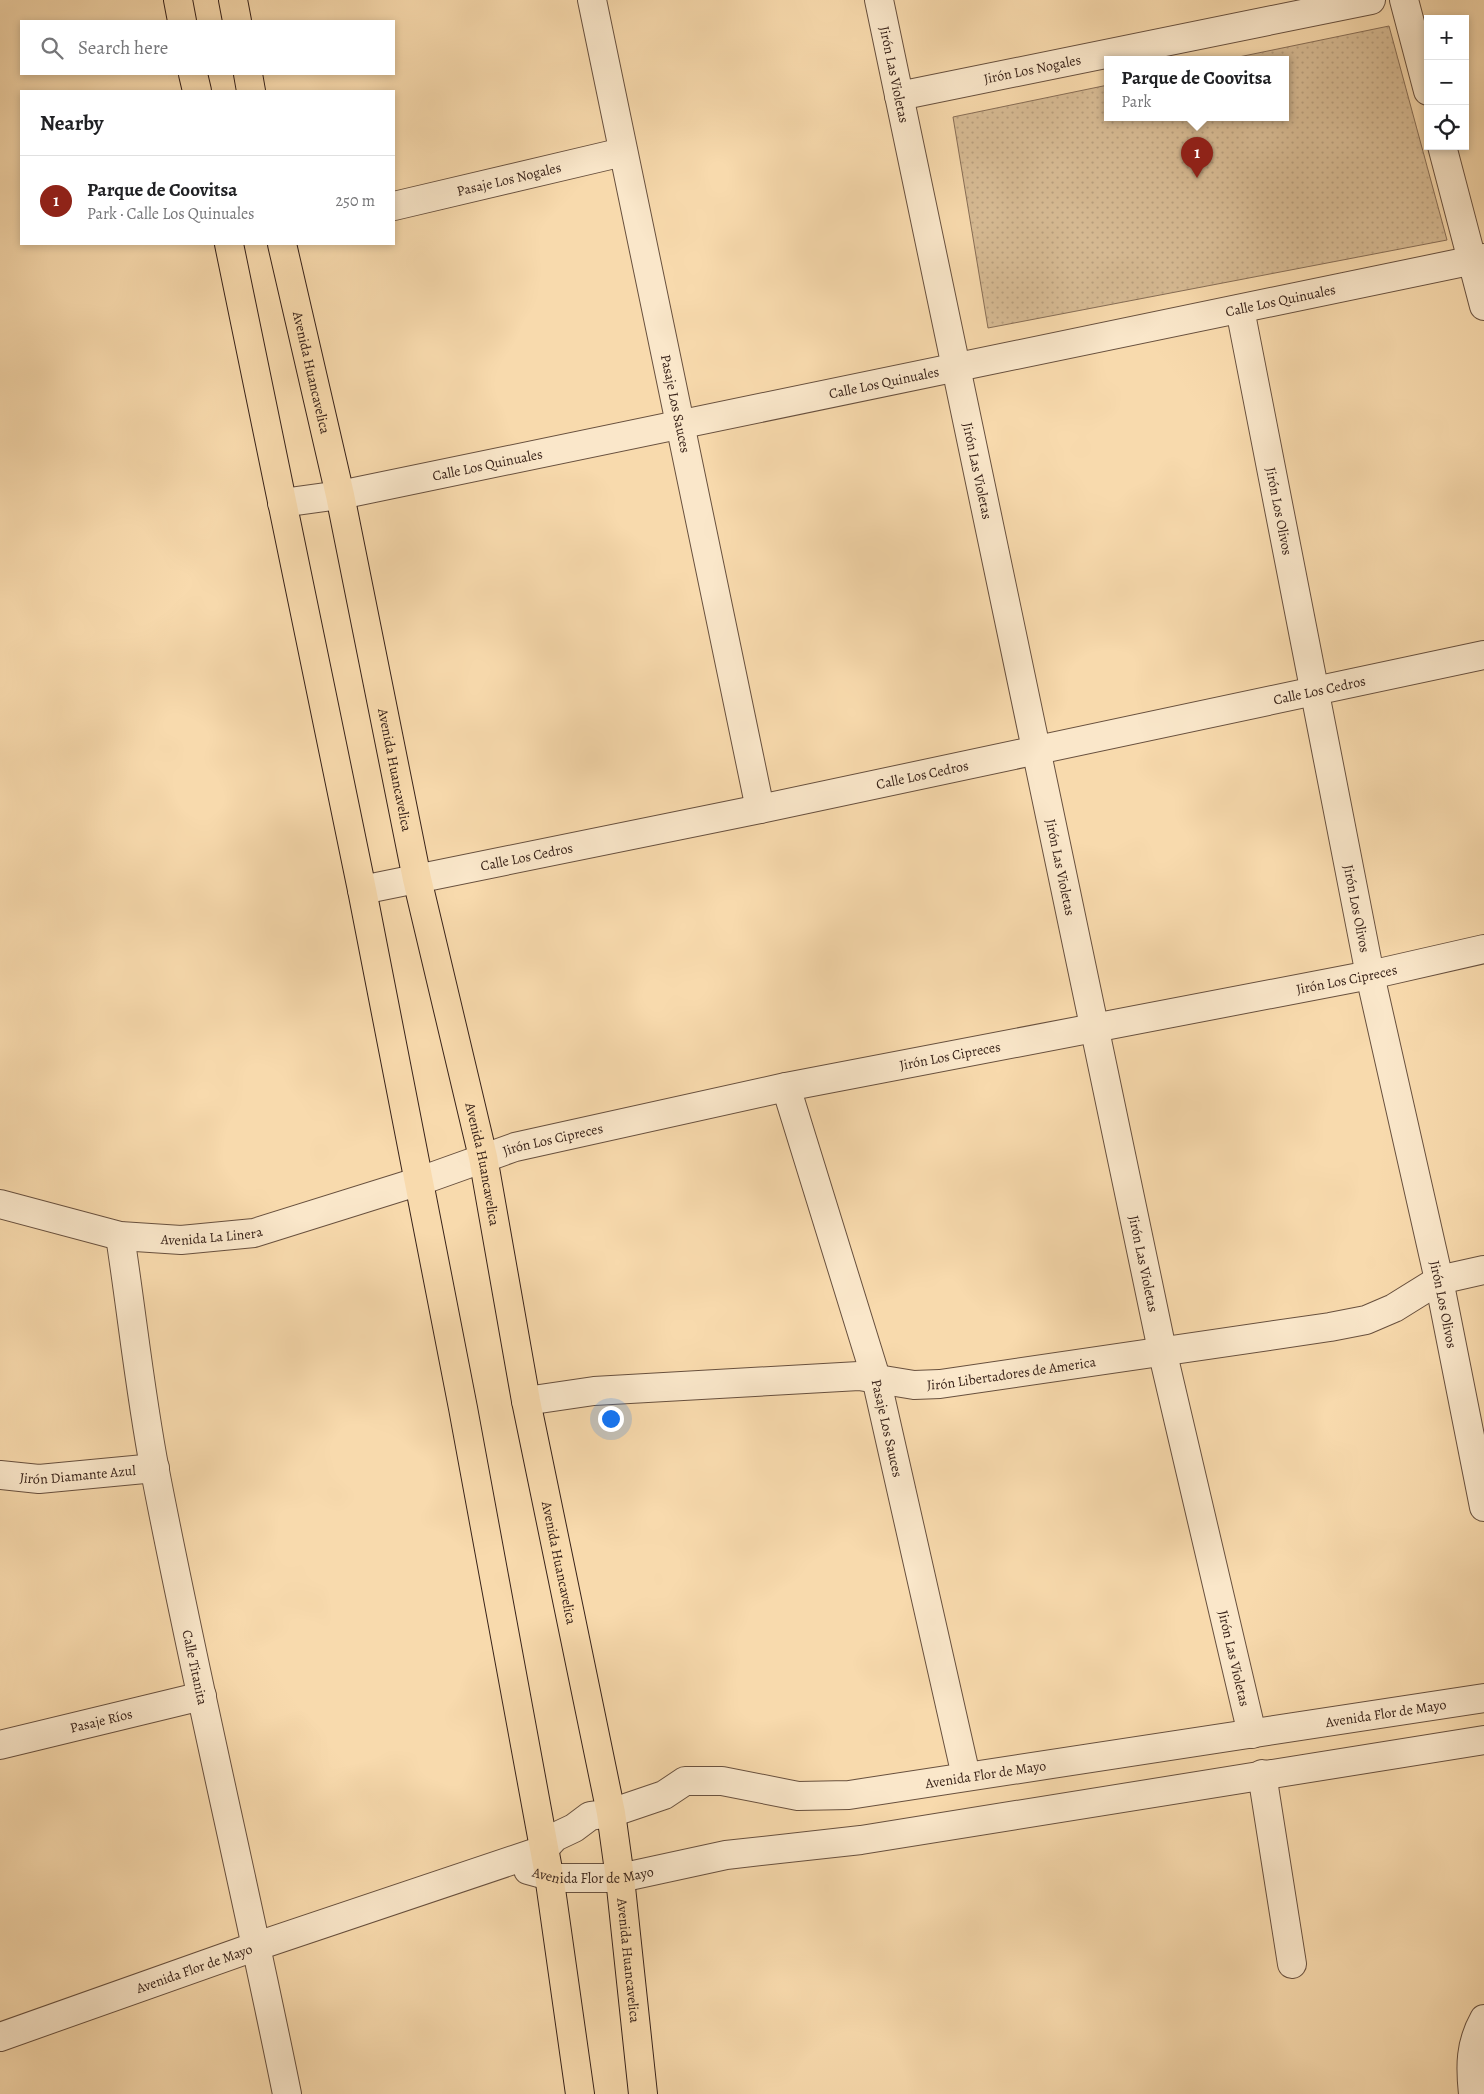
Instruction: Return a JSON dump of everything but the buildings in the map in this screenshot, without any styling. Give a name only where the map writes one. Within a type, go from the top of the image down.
[{"type":"main road","points":[[178,0],[182,20]]},
{"type":"main road","points":[[233,0],[237,20]]},
{"type":"main road","points":[[193,75],[197,90]]},
{"type":"main road","points":[[248,75],[251,90]]},
{"type":"main road","points":[[228,245],[362,890],[420,1181],[546,1863],[580,2094]]},
{"type":"main road","name":"Avenida Huancavelica","points":[[282,245],[340,495],[417,879],[483,1157],[526,1401],[611,1812],[620,1878],[643,2094]]},
{"type":"street","name":"Pasaje Los Sauces","points":[[592,0],[760,809]]},
{"type":"street","name":"Jirón Las Violetas","points":[[879,0],[1162,1350],[1252,1734]]},
{"type":"street","name":"Jirón Los Nogales","points":[[899,96],[1371,0]]},
{"type":"street","points":[[1404,0],[1424,76]]},
{"type":"street","points":[[1443,150],[1478,259],[1484,306]]},
{"type":"street","name":"Pasaje Los Nogales","points":[[395,206],[623,152]]},
{"type":"street","name":"Calle Los Quinuales","points":[[282,503],[340,495],[1478,259]]},
{"type":"street","name":"Jirón Los Olivos","points":[[1240,309],[1370,975],[1439,1280],[1484,1507]]},
{"type":"street","name":"Calle Los Cedros","points":[[362,890],[760,809],[1484,655]]},
{"type":"street","name":"Jirón Los Cipreces","points":[[420,1181],[515,1147],[786,1087],[1370,975],[1484,949]]},
{"type":"street","name":"Pasaje Los Sauces","points":[[786,1087],[876,1378],[966,1776]]},
{"type":"street","name":"Avenida La Linera","points":[[0,1204],[120,1236],[180,1240],[254,1233],[420,1181]]},
{"type":"street","name":"Calle Titanita","points":[[120,1236],[155,1468],[287,2094]]},
{"type":"street","name":"Jirón Libertadores de America","points":[[526,1401],[594,1390],[859,1376],[914,1385],[940,1384],[1162,1350],[1330,1327],[1366,1320],[1394,1308],[1439,1280],[1484,1270]]},
{"type":"street","name":"Jirón Diamante Azul","points":[[0,1475],[39,1479],[155,1468]]},
{"type":"street","name":"Pasaje Ríos","points":[[0,1745],[202,1696]]},
{"type":"street","name":"Avenida Flor de Mayo","points":[[546,1863],[555,1837],[574,1828],[590,1816],[611,1812],[664,1795],[685,1782],[722,1781],[766,1791],[806,1796],[849,1794],[1484,1698]]},
{"type":"street","name":"Avenida Flor de Mayo","points":[[546,1863],[557,1878],[620,1878],[726,1855],[861,1840],[1262,1774],[1484,1740]]},
{"type":"street","points":[[1262,1774],[1292,1964]]},
{"type":"street","name":"Avenida Flor de Mayo","points":[[0,2037],[257,1946],[504,1864],[546,1863]]},
{"type":"street","points":[[1473,2094],[1470,2069],[1475,2035],[1484,2019]]},
{"type":"shaded area","points":[[1389,26],[1447,240],[988,328],[953,117],[1104,86],[1104,121],[1289,121],[1289,56],[1244,56]]},
{"type":"place","name":"Parque de Coovitsa","points":[[1197,178]]}]
